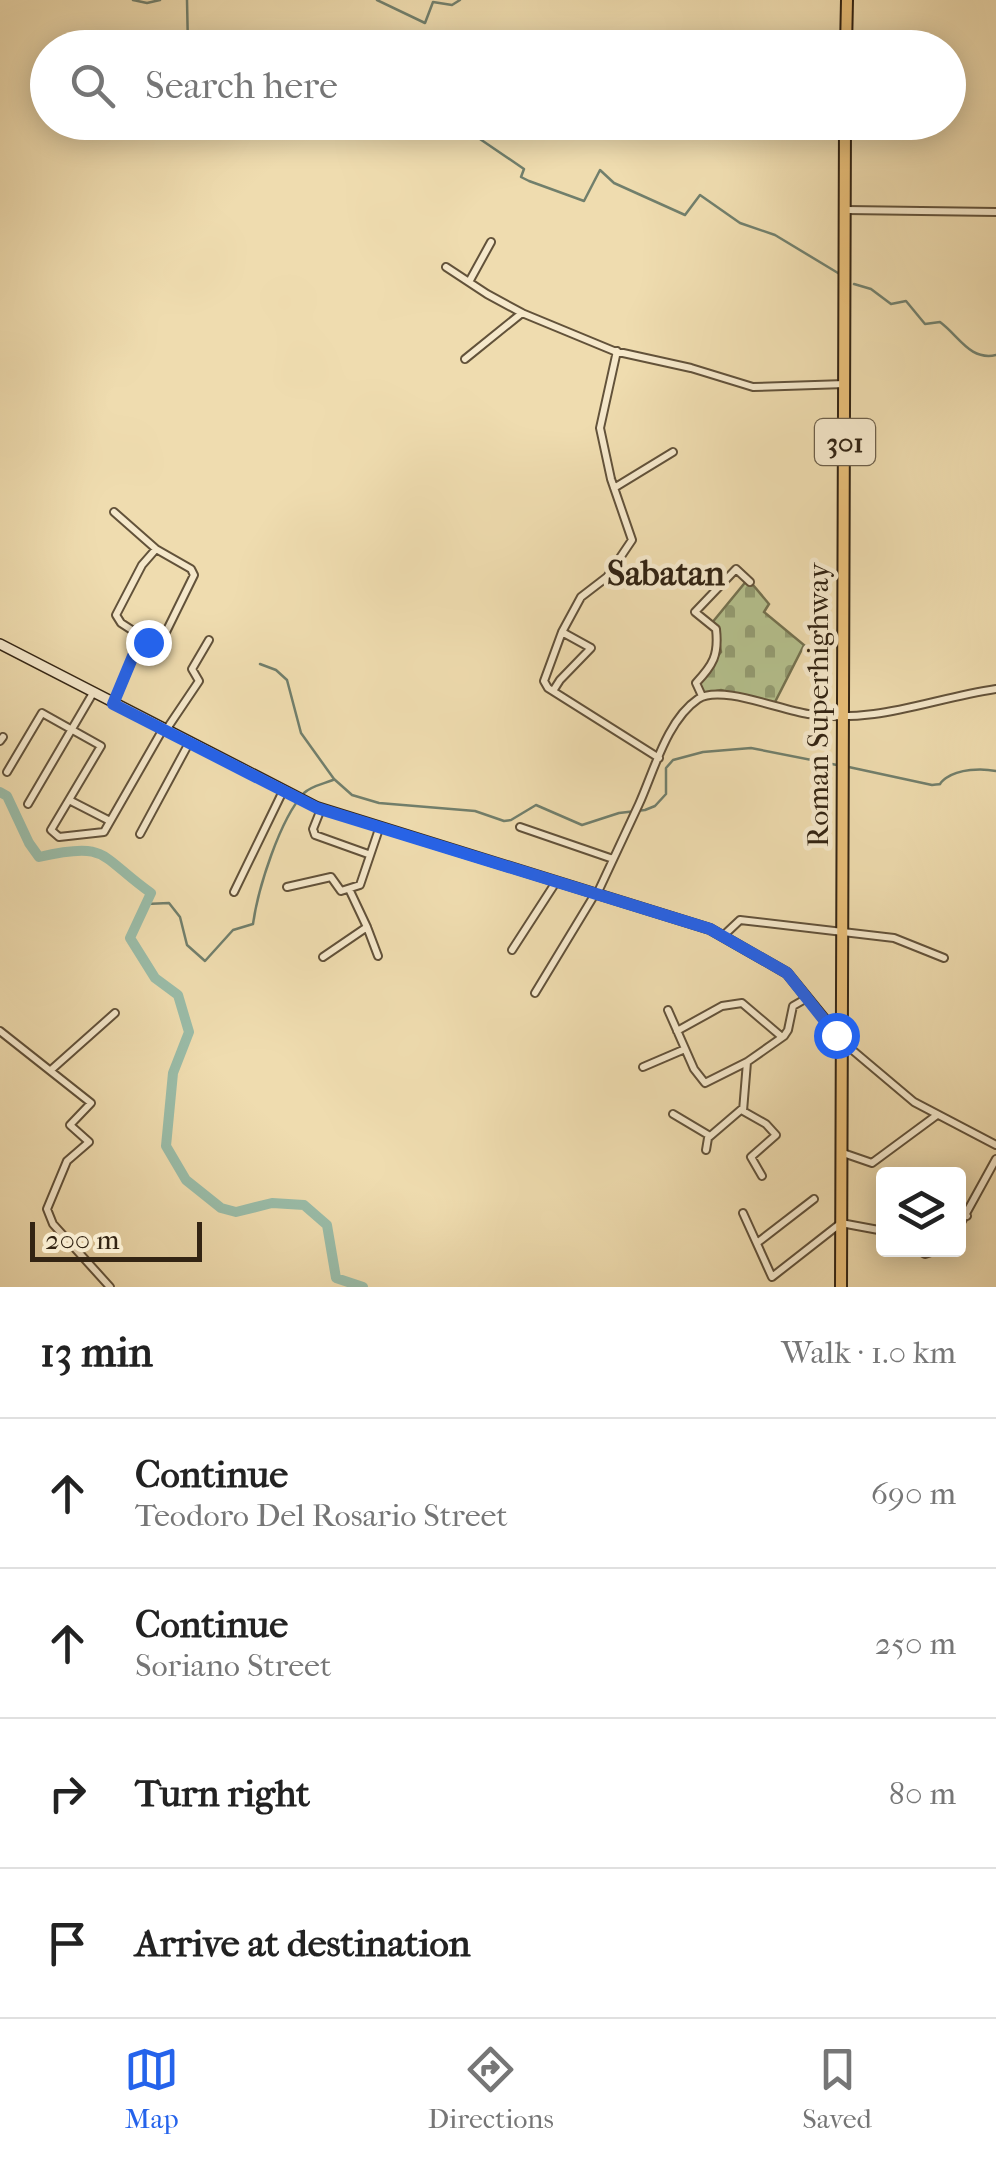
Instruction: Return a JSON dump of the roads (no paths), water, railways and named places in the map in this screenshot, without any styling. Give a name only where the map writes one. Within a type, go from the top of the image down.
[{"type":"main road","points":[[846,30],[847,0]]},
{"type":"main road","name":"Roman Superhighway","points":[[840,1287],[846,140]]},
{"type":"main road","points":[[0,644],[322,809],[699,925],[723,936],[783,970],[844,1043]]},
{"type":"street","points":[[846,210],[996,212]]},
{"type":"street","points":[[469,282],[492,242]]},
{"type":"street","points":[[446,267],[522,313],[617,351],[753,386],[846,384]]},
{"type":"street","points":[[465,359],[522,313]]},
{"type":"street","points":[[617,351],[600,428],[614,489],[632,540],[607,577],[581,597],[544,679],[553,692],[659,758]]},
{"type":"street","points":[[614,489],[673,452]]},
{"type":"street","points":[[113,704],[133,656],[166,632],[194,576],[191,569],[156,549],[114,512]]},
{"type":"street","points":[[143,646],[143,637],[120,623],[116,616],[142,565],[156,549]]},
{"type":"street","points":[[702,696],[696,683],[712,666],[718,651],[716,629],[695,612],[736,569],[750,582]]},
{"type":"street","points":[[553,692],[591,648],[562,632]]},
{"type":"street","points":[[7,772],[42,714],[100,746],[51,830],[59,837],[104,832],[198,680],[192,669],[208,640]]},
{"type":"street","points":[[534,993],[596,894],[684,712],[702,696],[725,692],[768,706],[842,718],[888,714],[996,688]]},
{"type":"street","points":[[28,804],[94,693]]},
{"type":"street","points":[[140,834],[190,743]]},
{"type":"street","points":[[234,892],[282,791]]},
{"type":"street","points":[[69,800],[110,821]]},
{"type":"street","points":[[322,809],[313,829],[315,834],[368,854]]},
{"type":"street","points":[[520,828],[613,859]]},
{"type":"street","points":[[287,887],[331,877],[338,890],[350,891],[362,883],[378,829]]},
{"type":"street","points":[[512,950],[556,882]]},
{"type":"street","points":[[350,891],[378,956]]},
{"type":"street","points":[[723,936],[740,920],[842,930],[894,938],[944,958]]},
{"type":"street","points":[[323,957],[367,927]]},
{"type":"street","points":[[668,1010],[704,1083],[747,1062],[782,1037],[788,1030],[793,1006],[806,998]]},
{"type":"street","points":[[677,1031],[722,1006],[742,1003],[782,1037]]},
{"type":"street","points":[[51,1070],[115,1013]]},
{"type":"street","points":[[0,1030],[91,1103],[70,1125],[89,1142],[67,1161],[48,1217],[110,1287]]},
{"type":"street","points":[[844,1043],[902,1093],[996,1145]]},
{"type":"street","points":[[643,1068],[686,1049]]},
{"type":"street","points":[[706,1150],[710,1136],[743,1108],[747,1062]]},
{"type":"street","points":[[743,1108],[776,1135],[751,1157],[762,1176]]},
{"type":"street","points":[[673,1114],[710,1136]]},
{"type":"street","points":[[842,1153],[872,1162],[937,1114]]},
{"type":"street","points":[[967,1216],[996,1158]]},
{"type":"street","points":[[757,1243],[814,1199]]},
{"type":"street","points":[[743,1213],[772,1277],[841,1222],[876,1229]]},
{"type":"waterway","points":[[133,0],[160,0]]},
{"type":"waterway","points":[[187,0],[188,30]]},
{"type":"waterway","points":[[377,0],[425,23],[433,2],[452,5],[460,0]]},
{"type":"waterway","points":[[481,140],[524,169],[521,177],[584,201],[600,170],[614,183],[685,215],[700,195],[740,223],[775,235],[838,273]]},
{"type":"waterway","points":[[854,284],[871,289],[891,304],[906,301],[925,324],[940,322],[972,351],[996,355]]},
{"type":"waterway","points":[[260,664],[287,680],[301,733],[334,779],[352,795],[379,803],[475,811],[504,821],[536,805],[582,825],[655,806],[666,794],[666,768],[673,760],[703,752],[751,748],[837,765]]},
{"type":"waterway","points":[[844,766],[932,785],[964,771],[996,771]]},
{"type":"waterway","points":[[146,904],[169,903],[180,917],[187,945],[205,961],[233,930],[253,924],[265,874],[287,819],[304,793],[333,780]]},
{"type":"waterway","points":[[0,792],[7,796],[39,857],[79,851],[102,855],[151,893],[130,938],[155,978],[178,995],[189,1032],[173,1073],[166,1146],[186,1180],[221,1208],[236,1212],[272,1203],[304,1205],[327,1225],[336,1278],[363,1287]]},
{"type":"district","name":"Sabatan","points":[[666,573]]}]
